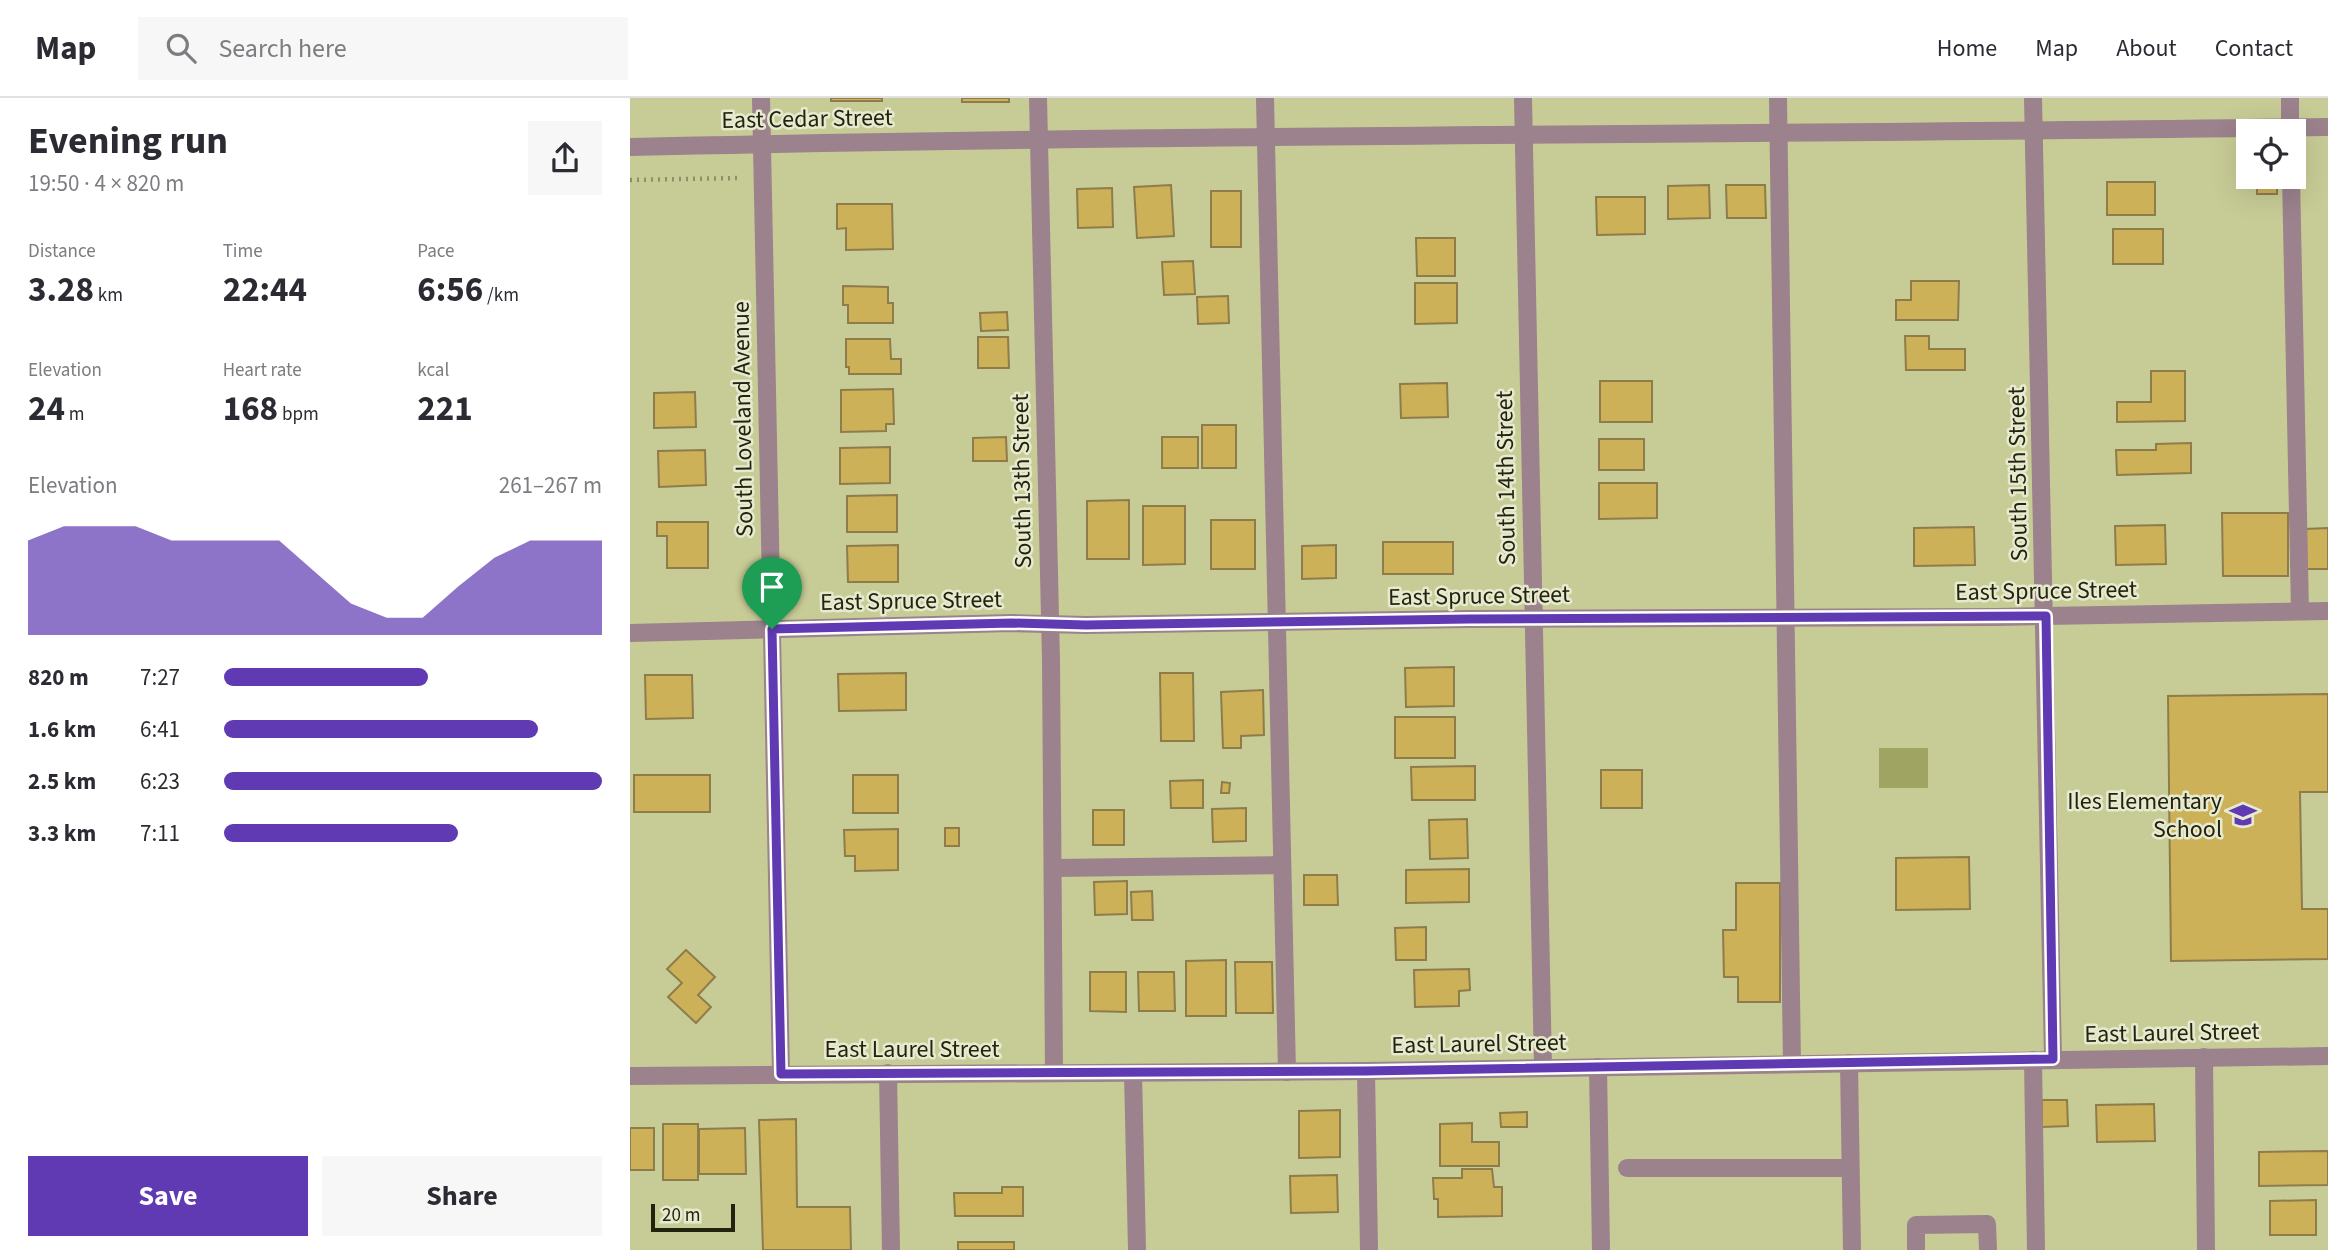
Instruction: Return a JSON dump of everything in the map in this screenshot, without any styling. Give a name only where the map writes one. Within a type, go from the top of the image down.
[{"type":"street","name":"South Loveland Avenue","points":[[761,98],[781,1074]]},
{"type":"street","name":"South 13th Street","points":[[1038,98],[1050,623],[1054,1073]]},
{"type":"street","points":[[1265,98],[1287,1072]]},
{"type":"street","name":"South 14th Street","points":[[1523,98],[1543,1068]]},
{"type":"street","points":[[1778,98],[1792,1064]]},
{"type":"street","name":"South 15th Street","points":[[2034,98],[2053,1059]]},
{"type":"street","points":[[2290,98],[2290,119]]},
{"type":"street","name":"East Cedar Street","points":[[2306,128],[2328,127]]},
{"type":"street","name":"East Cedar Street","points":[[630,146],[1524,134],[2236,129]]},
{"type":"street","points":[[2291,189],[2300,611]]},
{"type":"street","name":"East Spruce Street","points":[[630,633],[1050,623],[1086,625],[2046,616],[2328,611]]},
{"type":"street","points":[[1054,868],[1282,865]]},
{"type":"street","name":"East Laurel Street","points":[[630,1076],[1287,1072],[2328,1056]]},
{"type":"street","points":[[2204,1057],[2206,1250]]},
{"type":"street","points":[[2033,1059],[2036,1250]]},
{"type":"street","points":[[1849,1063],[1852,1250]]},
{"type":"street","points":[[1598,1067],[1601,1250]]},
{"type":"street","points":[[1366,1071],[1369,1250]]},
{"type":"street","points":[[888,1073],[891,1250]]},
{"type":"street","points":[[1133,1073],[1137,1250]]},
{"type":"street","points":[[1627,1168],[1850,1168]]},
{"type":"street","points":[[1916,1250],[1916,1225],[1987,1224],[1988,1250]]},
{"type":"path","points":[[630,180],[741,178]]},
{"type":"green space","points":[[1879,748],[1928,748],[1928,788],[1879,788]]},
{"type":"building","points":[[831,98],[882,98],[882,101],[831,101]]},
{"type":"building","points":[[962,98],[1009,98],[1009,102],[962,102]]},
{"type":"building","points":[[2107,182],[2155,182],[2155,215],[2107,215]]},
{"type":"building","points":[[1171,185],[1174,236],[1137,238],[1134,187]]},
{"type":"building","points":[[1709,185],[1710,218],[1668,219],[1668,186]]},
{"type":"building","points":[[1726,185],[1765,185],[1766,218],[1727,218]]},
{"type":"building","points":[[1112,188],[1113,227],[1078,228],[1077,189]]},
{"type":"building","points":[[2257,189],[2277,189],[2277,194],[2257,194]]},
{"type":"building","points":[[1211,191],[1241,191],[1241,247],[1211,247]]},
{"type":"building","points":[[1596,197],[1645,197],[1645,234],[1597,235]]},
{"type":"building","points":[[837,204],[892,204],[893,249],[846,250],[846,228],[837,229]]},
{"type":"building","points":[[2113,229],[2163,229],[2163,264],[2113,264]]},
{"type":"building","points":[[1416,238],[1455,238],[1455,276],[1417,276]]},
{"type":"building","points":[[1193,261],[1195,294],[1164,295],[1162,262]]},
{"type":"building","points":[[1911,281],[1959,281],[1958,320],[1896,320],[1896,300],[1911,300]]},
{"type":"building","points":[[1415,283],[1457,283],[1457,323],[1415,324]]},
{"type":"building","points":[[843,286],[888,287],[888,303],[893,303],[893,323],[848,323],[848,305],[843,305]]},
{"type":"building","points":[[1228,296],[1229,323],[1198,324],[1197,297]]},
{"type":"building","points":[[1007,312],[1008,330],[981,331],[980,313]]},
{"type":"building","points":[[1905,336],[1929,336],[1929,349],[1965,349],[1965,370],[1906,370]]},
{"type":"building","points":[[978,337],[1008,337],[1009,368],[978,368]]},
{"type":"building","points":[[846,339],[890,339],[891,359],[901,359],[901,374],[849,374],[849,367],[846,367]]},
{"type":"building","points":[[2151,371],[2185,371],[2185,421],[2117,422],[2117,402],[2151,402]]},
{"type":"building","points":[[1600,381],[1652,381],[1652,422],[1600,422]]},
{"type":"building","points":[[1447,383],[1448,417],[1401,418],[1400,384]]},
{"type":"building","points":[[893,389],[894,424],[886,424],[886,431],[841,432],[841,390]]},
{"type":"building","points":[[695,392],[696,427],[654,428],[654,393]]},
{"type":"building","points":[[1202,425],[1236,425],[1236,468],[1202,468]]},
{"type":"building","points":[[1006,437],[1007,461],[973,461],[973,438]]},
{"type":"building","points":[[1162,437],[1198,437],[1198,468],[1162,468]]},
{"type":"building","points":[[1599,439],[1644,439],[1644,470],[1599,470]]},
{"type":"building","points":[[2191,443],[2191,473],[2117,475],[2116,450],[2156,450],[2156,444]]},
{"type":"building","points":[[890,447],[890,483],[840,484],[840,448]]},
{"type":"building","points":[[705,450],[706,485],[659,487],[658,451]]},
{"type":"building","points":[[1599,483],[1657,483],[1657,518],[1599,519]]},
{"type":"building","points":[[897,495],[897,532],[847,532],[847,496]]},
{"type":"building","points":[[1129,500],[1129,559],[1087,559],[1087,501]]},
{"type":"building","points":[[1143,506],[1185,506],[1185,564],[1143,565]]},
{"type":"building","points":[[2222,513],[2288,513],[2288,576],[2223,576]]},
{"type":"building","points":[[1211,520],[1255,520],[1255,569],[1211,569]]},
{"type":"building","points":[[657,522],[708,522],[708,568],[667,568],[667,536],[657,536]]},
{"type":"building","points":[[2165,525],[2166,564],[2116,565],[2115,526]]},
{"type":"building","points":[[1974,527],[1975,565],[1914,566],[1914,528]]},
{"type":"building","points":[[2328,528],[2328,569],[2305,569],[2305,529]]},
{"type":"building","points":[[1383,542],[1453,542],[1453,574],[1383,574]]},
{"type":"building","points":[[898,545],[898,582],[848,582],[847,546]]},
{"type":"building","points":[[1336,545],[1336,578],[1302,579],[1302,546]]},
{"type":"building","points":[[1454,667],[1454,706],[1406,707],[1405,668]]},
{"type":"building","points":[[906,673],[906,710],[839,711],[838,674]]},
{"type":"building","points":[[1160,673],[1193,673],[1194,741],[1161,741]]},
{"type":"building","points":[[645,675],[692,675],[693,718],[646,719]]},
{"type":"building","points":[[1263,690],[1264,735],[1241,736],[1241,748],[1223,748],[1221,692]]},
{"type":"building","points":[[2328,694],[2328,792],[2300,792],[2302,909],[2328,909],[2328,959],[2171,961],[2168,696]]},
{"type":"building","points":[[1395,717],[1455,717],[1455,758],[1395,758]]},
{"type":"building","points":[[1475,766],[1475,800],[1412,800],[1411,767]]},
{"type":"building","points":[[1601,770],[1642,770],[1642,808],[1601,808]]},
{"type":"building","points":[[634,775],[710,775],[710,812],[634,812]]},
{"type":"building","points":[[853,775],[898,775],[898,813],[853,813]]},
{"type":"building","points":[[1203,780],[1203,808],[1171,808],[1170,781]]},
{"type":"building","points":[[1222,782],[1230,783],[1229,793],[1221,793]]},
{"type":"building","points":[[1246,808],[1246,841],[1213,842],[1212,809]]},
{"type":"building","points":[[1093,810],[1124,810],[1124,845],[1093,845]]},
{"type":"building","points":[[1467,819],[1468,858],[1430,859],[1429,820]]},
{"type":"building","points":[[945,828],[959,828],[959,846],[945,846]]},
{"type":"building","points":[[898,829],[898,870],[855,871],[855,856],[845,856],[844,830]]},
{"type":"building","points":[[1969,857],[1970,909],[1896,910],[1896,858]]},
{"type":"building","points":[[1469,869],[1469,902],[1406,903],[1406,870]]},
{"type":"building","points":[[1304,875],[1337,875],[1338,905],[1304,905]]},
{"type":"building","points":[[1127,881],[1127,914],[1095,915],[1094,882]]},
{"type":"building","points":[[1736,883],[1780,883],[1780,1002],[1738,1002],[1738,977],[1724,977],[1723,930],[1736,930]]},
{"type":"building","points":[[1152,891],[1153,920],[1132,920],[1131,892]]},
{"type":"building","points":[[1426,927],[1426,960],[1396,960],[1395,928]]},
{"type":"building","points":[[686,950],[715,977],[698,995],[711,1007],[696,1023],[668,997],[682,983],[667,969]]},
{"type":"building","points":[[1226,960],[1226,1016],[1186,1016],[1186,961]]},
{"type":"building","points":[[1235,962],[1272,962],[1273,1013],[1236,1013]]},
{"type":"building","points":[[1469,969],[1470,990],[1459,991],[1459,1006],[1415,1007],[1414,970]]},
{"type":"building","points":[[1090,972],[1126,972],[1126,1012],[1090,1011]]},
{"type":"building","points":[[1138,972],[1174,972],[1175,1011],[1139,1011]]},
{"type":"building","points":[[2042,1100],[2067,1100],[2068,1126],[2042,1127]]},
{"type":"building","points":[[2154,1104],[2155,1141],[2097,1142],[2096,1105]]},
{"type":"building","points":[[1340,1110],[1340,1157],[1299,1158],[1299,1111]]},
{"type":"building","points":[[1527,1112],[1527,1127],[1501,1127],[1500,1113]]},
{"type":"building","points":[[796,1119],[797,1207],[850,1207],[851,1250],[763,1250],[759,1120]]},
{"type":"building","points":[[1472,1123],[1472,1142],[1499,1142],[1499,1166],[1440,1166],[1440,1124]]},
{"type":"building","points":[[663,1124],[698,1124],[698,1180],[663,1180]]},
{"type":"building","points":[[630,1128],[654,1128],[654,1170],[630,1170]]},
{"type":"building","points":[[745,1128],[746,1174],[699,1174],[699,1129]]},
{"type":"building","points":[[2328,1151],[2328,1185],[2259,1186],[2259,1152]]},
{"type":"building","points":[[1462,1169],[1492,1169],[1494,1187],[1502,1187],[1502,1216],[1438,1217],[1438,1199],[1434,1199],[1433,1178],[1462,1178]]},
{"type":"building","points":[[1337,1175],[1338,1212],[1291,1213],[1290,1176]]},
{"type":"building","points":[[1002,1187],[1023,1187],[1023,1216],[955,1216],[954,1193],[1002,1193]]},
{"type":"building","points":[[2316,1200],[2316,1235],[2270,1235],[2270,1201]]},
{"type":"building","points":[[958,1242],[1014,1242],[1014,1250],[958,1250]]},
{"type":"place","name":"Iles Elementary School","points":[[2243,815]]},
{"type":"route","points":[[2046,616],[2053,1059],[1366,1071],[781,1074],[772,629],[1012,623],[1086,625],[1469,619],[2046,616]]}]
